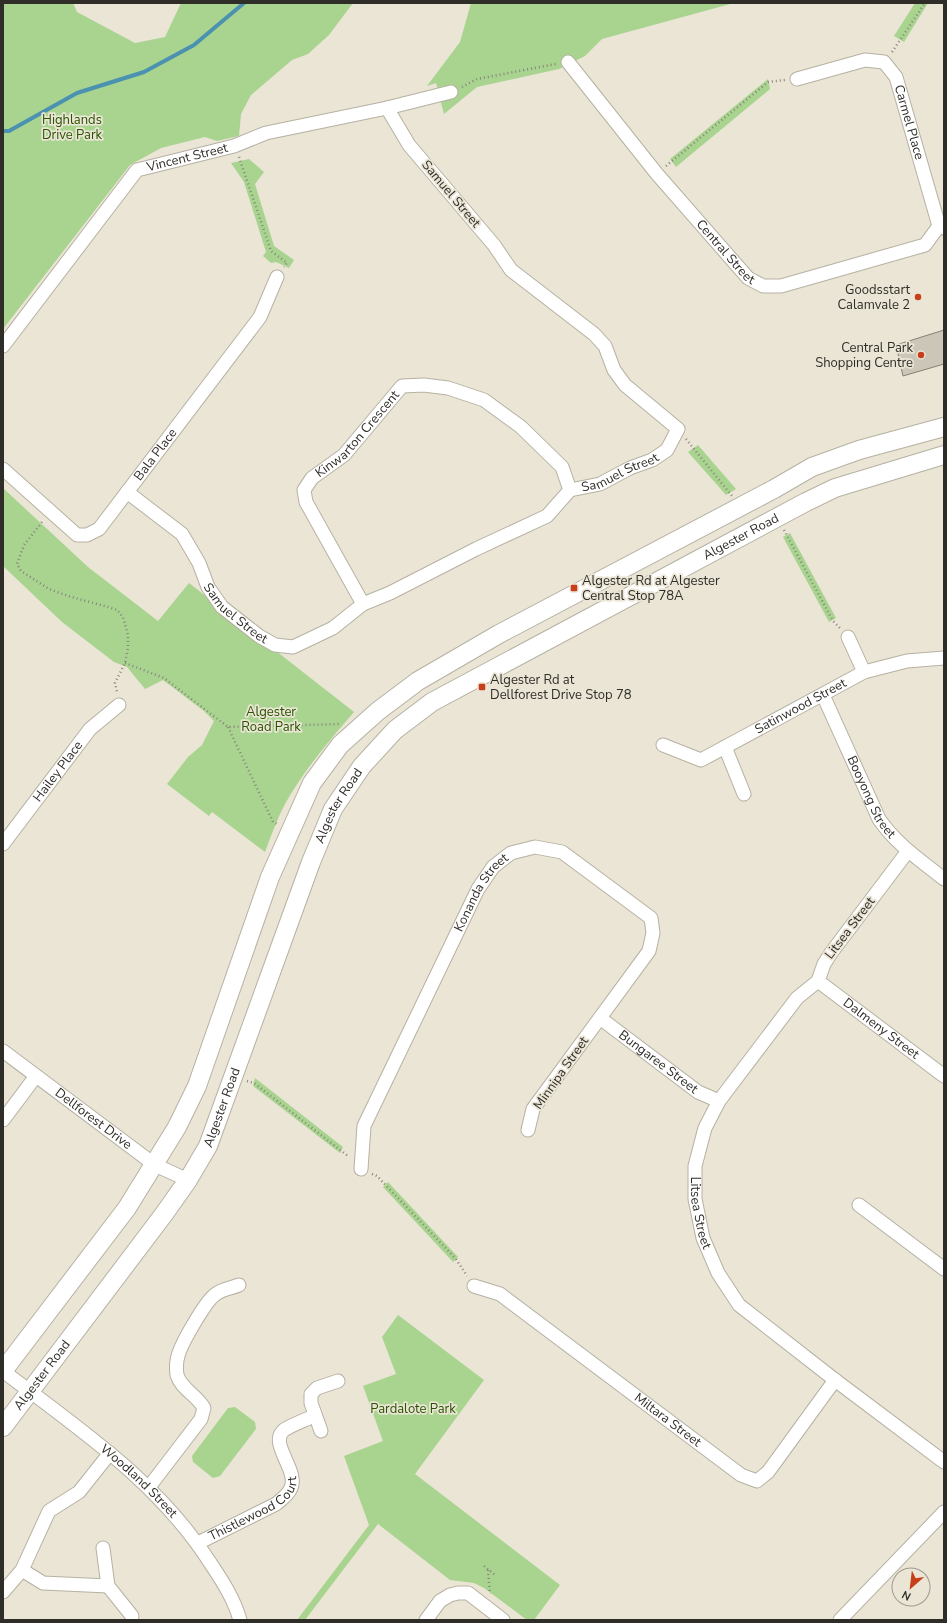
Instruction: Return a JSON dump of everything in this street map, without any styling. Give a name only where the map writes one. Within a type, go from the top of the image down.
[{"type":"main road","name":"Algester Road","points":[[3,1371],[127,1208],[155,1165],[177,1127],[197,1086],[270,877],[312,784],[340,745],[378,711],[418,681],[499,634],[738,508],[812,467],[859,450],[944,428]]},
{"type":"main road","name":"Algester Road","points":[[3,1427],[188,1180],[208,1146],[311,862],[333,809],[362,766],[395,730],[432,702],[835,488],[944,455]]},
{"type":"street","points":[[797,79],[865,60],[884,62]]},
{"type":"street","name":"Central Street","points":[[568,62],[657,174],[748,278],[763,286],[781,286],[925,245],[941,227]]},
{"type":"street","name":"Carmel Place","points":[[884,62],[896,76],[941,227]]},
{"type":"street","name":"Vincent Street","points":[[3,346],[137,170],[234,146],[266,133],[386,108],[451,92]]},
{"type":"street","name":"Samuel Street","points":[[127,492],[182,534],[199,563],[208,587],[222,607],[259,636],[275,645],[294,647],[333,628],[363,604],[390,594],[476,548],[547,516],[570,490],[600,484],[630,468],[652,460],[668,450],[678,429],[625,385],[614,370],[605,346],[594,334],[511,270],[494,245],[409,145],[386,108]]},
{"type":"street","name":"Bala Place","points":[[3,469],[77,535],[87,535],[99,529],[260,317],[277,277]]},
{"type":"street","name":"Kinwarton Crescent","points":[[363,604],[306,502],[304,490],[312,478],[344,455],[402,386],[424,385],[448,388],[484,400],[521,427],[562,467],[570,490]]},
{"type":"street","points":[[848,638],[864,672]]},
{"type":"street","name":"Satinwood Street","points":[[663,745],[701,760],[823,696],[864,672],[908,661],[944,658]]},
{"type":"street","name":"Booyong Street","points":[[823,696],[879,819],[889,834],[944,879]]},
{"type":"street","name":"Hailey Place","points":[[3,844],[90,729],[119,705]]},
{"type":"street","points":[[725,747],[744,794]]},
{"type":"street","name":"Konanda Street","points":[[361,1169],[364,1126],[478,889],[493,867],[511,853],[535,846],[562,852],[651,918],[653,933],[649,950],[600,1018]]},
{"type":"street","name":"Litsea Street","points":[[908,851],[831,953],[824,964],[818,981],[797,998],[719,1101],[705,1128],[695,1166],[695,1200],[703,1238],[718,1273],[739,1304],[835,1380],[944,1462]]},
{"type":"street","name":"Dalmeny Street","points":[[818,981],[944,1076]]},
{"type":"street","name":"Bungaree Street","points":[[600,1018],[698,1092],[719,1101]]},
{"type":"street","name":"Minnipa Street","points":[[528,1130],[533,1110],[600,1018]]},
{"type":"street","name":"Dellforest Drive","points":[[3,1051],[155,1165],[188,1180]]},
{"type":"street","points":[[3,1120],[36,1076]]},
{"type":"street","points":[[859,1205],[944,1269]]},
{"type":"street","points":[[149,1487],[201,1419],[204,1408],[200,1400],[184,1386],[178,1376],[176,1366],[178,1355],[207,1302],[216,1293],[239,1285]]},
{"type":"street","name":"Miltara Street","points":[[474,1286],[500,1294],[742,1475],[756,1481],[768,1472],[835,1380]]},
{"type":"street","name":"Woodland Street","points":[[3,1371],[110,1453],[149,1487],[198,1543],[234,1600],[240,1620]]},
{"type":"street","points":[[321,1431],[311,1403],[311,1394],[317,1388],[338,1381]]},
{"type":"street","name":"Thistlewood Court","points":[[198,1543],[276,1504],[284,1497],[291,1488],[293,1479],[279,1444],[280,1437],[284,1430],[315,1415]]},
{"type":"street","points":[[3,1592],[22,1570],[49,1511],[79,1492],[110,1453]]},
{"type":"street","points":[[840,1620],[944,1512]]},
{"type":"street","points":[[103,1548],[108,1586],[132,1616]]},
{"type":"street","points":[[22,1570],[43,1583],[108,1586]]},
{"type":"street","points":[[426,1620],[440,1601],[450,1595],[458,1593],[468,1593],[503,1620]]},
{"type":"path","points":[[884,62],[901,41],[925,3]]},
{"type":"path","points":[[451,92],[477,79],[568,62]]},
{"type":"path","points":[[657,174],[768,82],[797,79]]},
{"type":"path","points":[[234,146],[241,161],[271,251],[288,263],[277,277]]},
{"type":"path","points":[[678,429],[730,492],[738,508]]},
{"type":"path","points":[[51,512],[24,545],[17,564],[21,571],[49,589],[117,610],[123,618],[128,635],[128,648],[125,663],[115,683],[119,705]]},
{"type":"path","points":[[777,518],[833,621],[848,638]]},
{"type":"path","points":[[125,663],[164,678],[228,727],[273,822],[280,826]]},
{"type":"path","points":[[228,727],[344,724]]},
{"type":"path","points":[[245,1080],[254,1083],[348,1155],[361,1169],[377,1176],[456,1260],[474,1286]]},
{"type":"path","points":[[484,1566],[495,1575]]},
{"type":"path","points":[[488,1570],[490,1597]]},
{"type":"green space","name":"Highlands Drive Park","points":[[3,3],[73,3],[77,12],[135,43],[165,37],[181,3],[353,3],[329,35],[308,54],[292,60],[251,95],[241,114],[239,136],[217,141],[205,137],[161,148],[130,165],[3,329]]},
{"type":"green space","points":[[471,3],[734,3],[602,39],[585,56],[559,69],[477,87],[444,114],[436,83],[427,86],[460,42]]},
{"type":"green space","points":[[915,3],[928,3],[904,42],[894,36]]},
{"type":"green space","points":[[768,79],[770,89],[676,167],[670,159]]},
{"type":"green space","points":[[249,159],[264,172],[255,184],[274,246],[294,260],[289,268],[276,262],[271,263],[263,256],[266,252],[244,182],[231,163]]},
{"type":"green space","points":[[698,445],[736,489],[726,495],[688,452]]},
{"type":"green space","name":"Algester Road Park","points":[[3,488],[88,567],[158,621],[189,583],[354,712],[317,756],[292,791],[279,816],[265,852],[212,812],[209,816],[167,784],[188,757],[202,745],[214,721],[204,711],[163,680],[145,689],[127,667],[114,662],[62,622],[3,566]]},
{"type":"green space","points":[[790,533],[836,618],[829,622],[783,537]]},
{"type":"green space","points":[[255,1078],[343,1147],[340,1153],[253,1086]]},
{"type":"green space","points":[[388,1182],[458,1257],[453,1262],[383,1187]]},
{"type":"green space","name":"Pardalote Park","points":[[398,1315],[484,1380],[415,1474],[560,1585],[534,1620],[527,1620],[484,1588],[474,1583],[450,1580],[378,1524],[305,1620],[297,1620],[369,1525],[344,1456],[383,1441],[363,1386],[396,1374],[382,1337]]},
{"type":"green space","points":[[235,1407],[255,1422],[256,1429],[220,1476],[213,1478],[193,1462],[192,1456],[228,1408]]},
{"type":"building","name":"Central Park Shopping Centre","points":[[944,330],[944,364],[903,376],[896,345]]},
{"type":"waterway","points":[[3,131],[9,131],[77,93],[144,72],[194,45],[244,3]]},
{"type":"place","name":"Goodsstart Calamvale 2","points":[[918,297]]},
{"type":"place","name":"Central Park Shopping Centre","points":[[921,355]]},
{"type":"place","name":"Algester Rd at Algester Central Stop 78A","points":[[574,588]]},
{"type":"place","name":"Algester Rd at Dellforest Drive Stop 78","points":[[482,687]]}]
